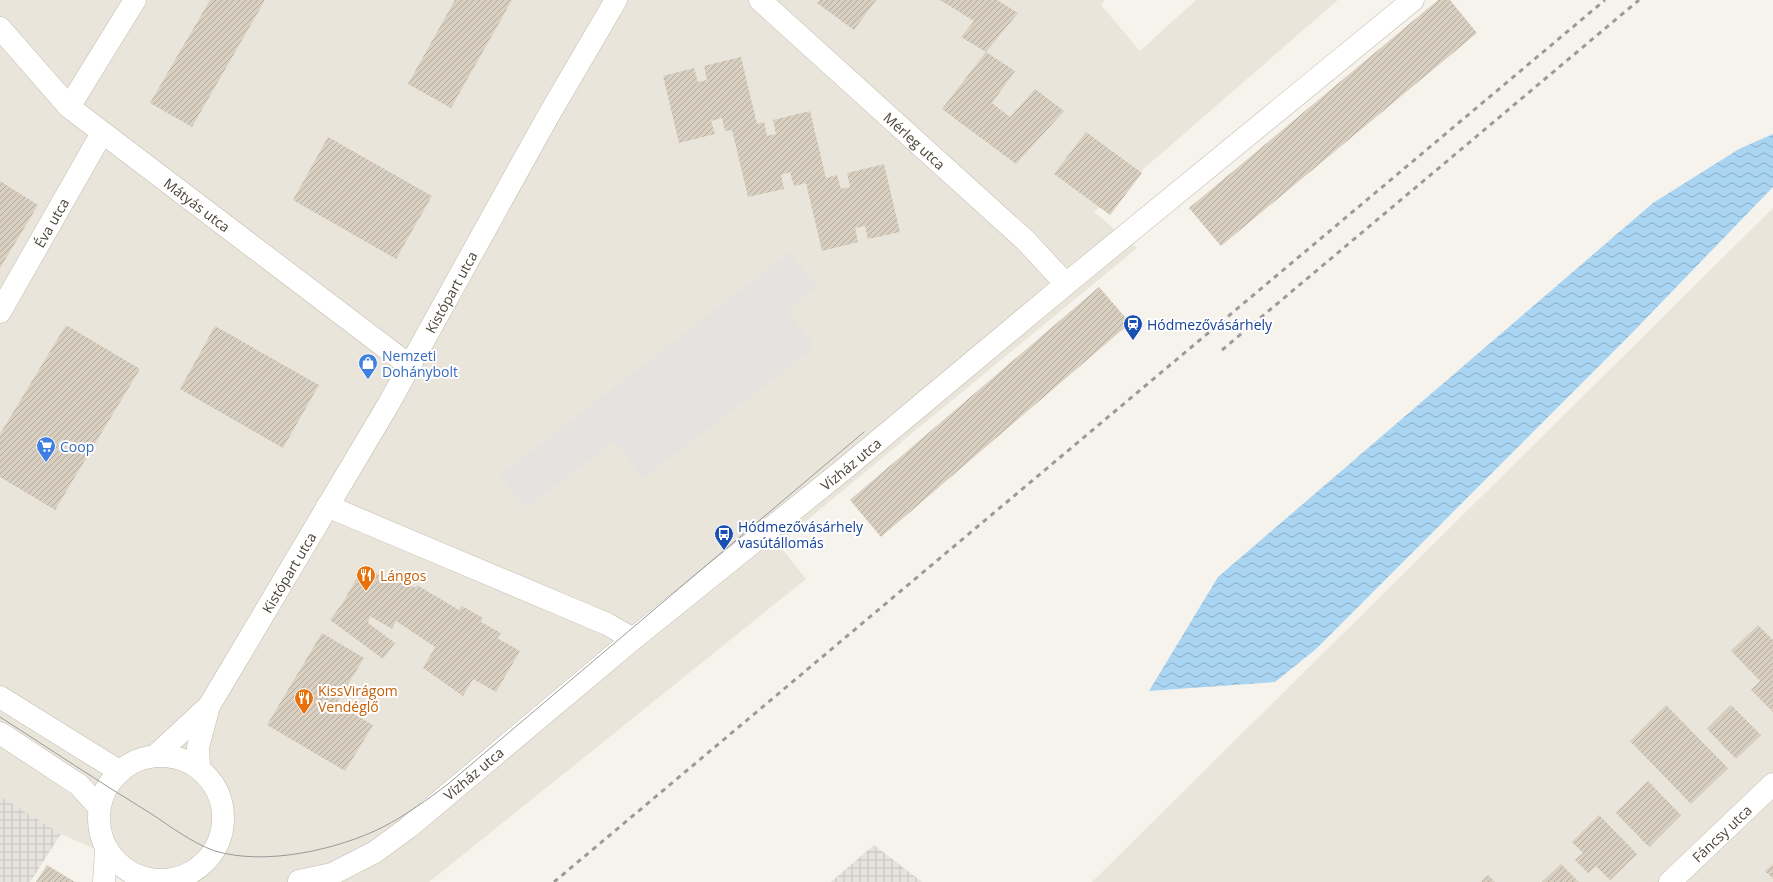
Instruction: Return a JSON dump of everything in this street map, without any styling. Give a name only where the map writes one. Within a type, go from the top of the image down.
[{"type":"street","points":[[69,107],[135,0]]},
{"type":"street","name":"Kistópart utca","points":[[199,766],[198,747],[209,706],[388,405],[547,118],[616,0]]},
{"type":"street","name":"Mérleg utca","points":[[760,0],[1026,241],[1066,284]]},
{"type":"street","name":"Vízház utca","points":[[298,881],[332,874],[375,852],[409,827],[632,639],[843,470],[1066,284],[1413,0]]},
{"type":"street","name":"Mátyás utca","points":[[0,28],[69,107],[410,366]]},
{"type":"street","name":"Éva utca","points":[[0,312],[102,133]]},
{"type":"street","points":[[327,506],[606,624],[632,639]]},
{"type":"street","points":[[0,697],[119,771]]},
{"type":"street","name":"Kistópart utca","points":[[155,756],[209,706]]},
{"type":"street","points":[[0,733],[79,785],[99,807]]},
{"type":"street","points":[[155,756],[175,757],[199,766],[219,794],[224,813],[222,832],[215,850],[200,875],[160,882],[138,877],[120,866],[106,849],[98,828],[99,807],[107,786],[119,771],[136,760],[155,756]]},
{"type":"street","name":"Fáncsy utca","points":[[1670,882],[1773,784]]},
{"type":"street","points":[[104,882],[106,849]]},
{"type":"shaded area","points":[[0,0],[1105,0],[1101,5],[1140,51],[1196,0],[1338,0],[1094,212],[1137,248],[778,544],[806,579],[429,882],[168,882],[61,834],[0,796]]},
{"type":"shaded area","points":[[1773,208],[1773,882],[1092,882]]},
{"type":"shaded area","points":[[790,252],[818,287],[787,311],[815,347],[643,479],[614,441],[526,509],[500,475]]},
{"type":"shaded area","points":[[0,796],[61,834],[30,882],[0,882]]},
{"type":"shaded area","points":[[874,845],[922,882],[831,882]]},
{"type":"water","points":[[1773,134],[1773,187],[1630,335],[1316,649],[1275,682],[1149,691],[1218,577],[1653,203],[1739,149]]},
{"type":"building","points":[[210,0],[265,0],[192,127],[150,103]]},
{"type":"building","points":[[455,0],[512,0],[451,108],[408,84]]},
{"type":"building","points":[[820,0],[876,0],[854,30],[817,3]]},
{"type":"building","points":[[940,0],[997,0],[1018,13],[986,52],[961,37],[974,21]]},
{"type":"building","points":[[1438,0],[1450,0],[1477,33],[1221,246],[1189,208]]},
{"type":"building","points":[[986,52],[1015,71],[992,103],[1010,117],[1035,89],[1064,111],[1016,164],[942,109]]},
{"type":"building","points":[[741,57],[757,124],[764,122],[767,136],[776,134],[773,120],[810,111],[826,178],[837,175],[841,189],[850,187],[847,173],[884,164],[900,232],[868,239],[865,226],[855,228],[858,242],[822,251],[806,183],[794,186],[790,172],[781,175],[784,189],[748,197],[732,130],[725,131],[722,118],[711,121],[715,134],[679,143],[663,76],[694,68],[698,82],[707,80],[704,66]]},
{"type":"building","points":[[1086,132],[1142,173],[1110,215],[1054,174]]},
{"type":"building","points":[[328,137],[432,196],[396,259],[293,200]]},
{"type":"building","points":[[0,181],[38,205],[0,268]]},
{"type":"building","points":[[1099,287],[1130,323],[881,537],[850,500]]},
{"type":"building","points":[[66,325],[140,369],[55,510],[0,477],[0,434]]},
{"type":"building","points":[[215,326],[319,385],[283,448],[180,389]]},
{"type":"building","points":[[364,566],[390,581],[394,576],[416,588],[417,585],[459,610],[462,606],[483,618],[481,622],[501,633],[497,638],[520,651],[496,692],[473,679],[463,696],[423,668],[435,647],[396,621],[392,629],[370,616],[368,623],[395,643],[383,659],[330,620],[342,604]]},
{"type":"building","points":[[1758,625],[1773,640],[1773,712],[1751,690],[1760,681],[1731,651]]},
{"type":"building","points":[[322,633],[364,658],[336,704],[373,725],[345,771],[267,725]]},
{"type":"building","points":[[1666,705],[1728,768],[1691,804],[1630,741]]},
{"type":"building","points":[[1731,705],[1761,735],[1736,759],[1707,729]]},
{"type":"building","points":[[1648,781],[1681,815],[1649,847],[1616,813]]},
{"type":"building","points":[[1599,815],[1637,854],[1610,880],[1596,866],[1588,873],[1575,860],[1583,853],[1572,842]]},
{"type":"building","points":[[1561,864],[1579,882],[1542,882]]},
{"type":"building","points":[[1773,864],[1773,879],[1765,871]]},
{"type":"building","points":[[47,865],[75,882],[36,882]]},
{"type":"building","points":[[1488,875],[1495,882],[1481,882]]},
{"type":"tram line","points":[[0,717],[181,834],[206,848],[235,855],[256,857],[300,853],[344,843],[392,822],[448,784],[864,432]]},
{"type":"railway","points":[[554,882],[1605,0]]},
{"type":"railway","points":[[1222,350],[1639,0]]},
{"type":"place","name":"Hódmezővásárhely","points":[[1133,341]]},
{"type":"place","name":"Nemzeti Dohánybolt","points":[[368,380]]},
{"type":"place","name":"Coop","points":[[46,463]]},
{"type":"place","name":"Hódmezővásárhely vasútállomás","points":[[724,551]]},
{"type":"place","name":"Lángos","points":[[366,592]]},
{"type":"place","name":"KissVirágom Vendéglő","points":[[304,715]]}]
